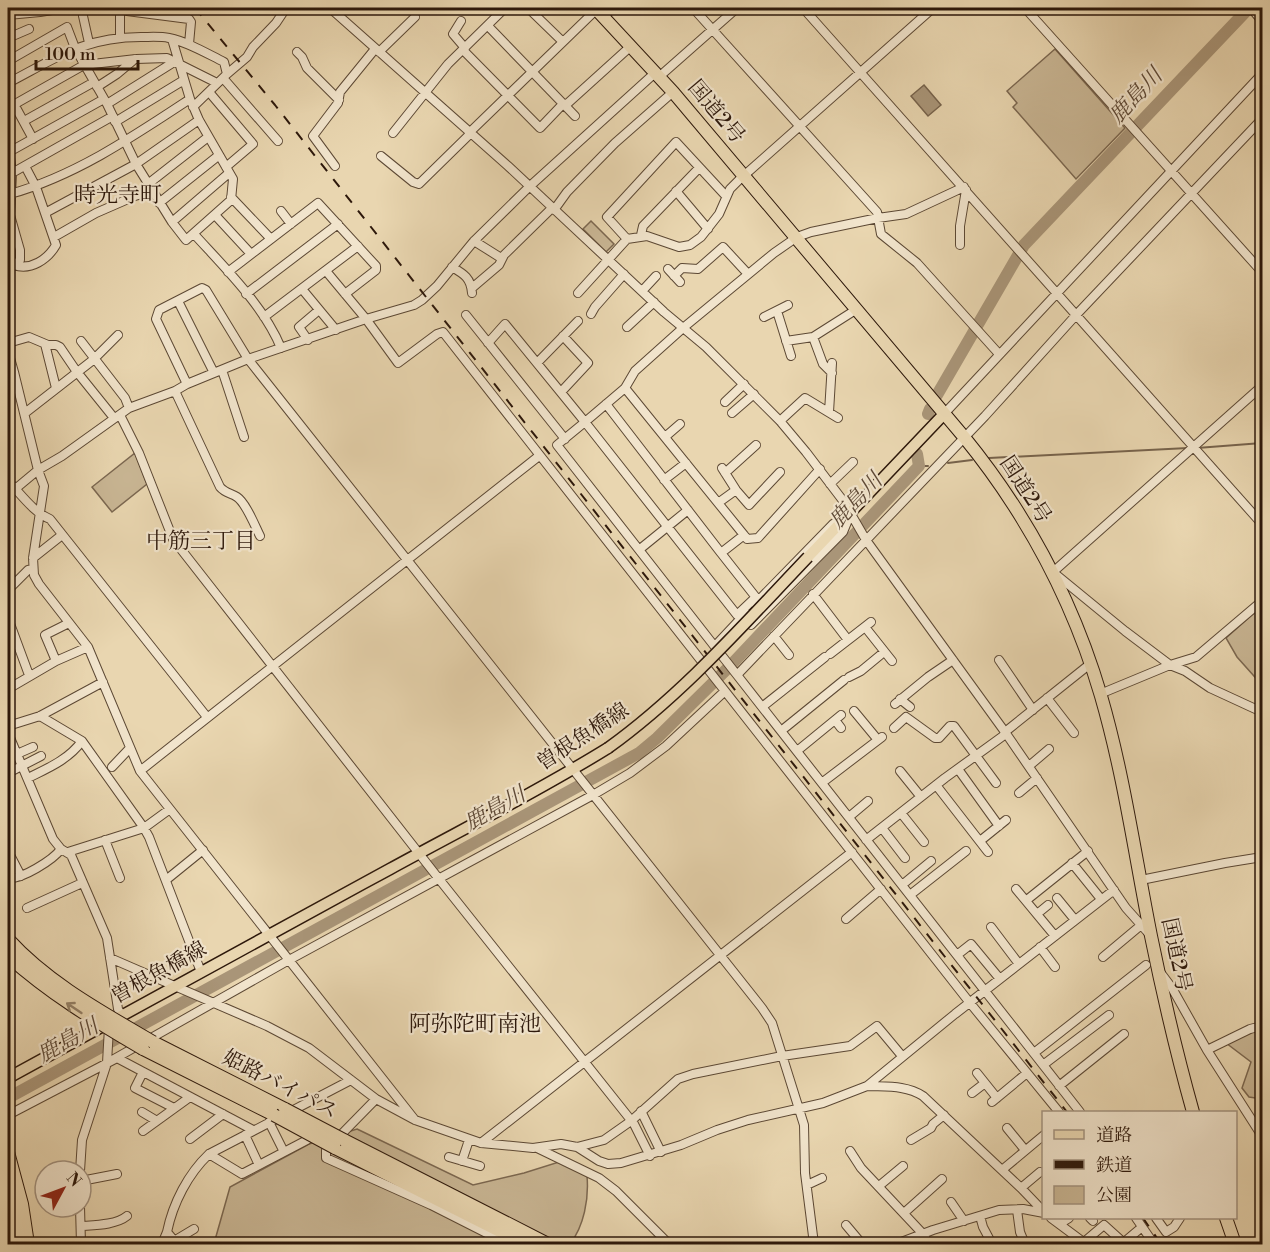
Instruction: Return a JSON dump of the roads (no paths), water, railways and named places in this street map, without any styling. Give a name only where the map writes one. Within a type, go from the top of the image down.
[{"type":"highway","name":"国道2号","points":[[598,11],[658,74],[964,437],[999,482],[1053,572],[1090,664],[1121,774],[1158,969],[1193,1111]]},
{"type":"highway","name":"姫路バイパス","points":[[8,939],[44,973],[148,1045]]},
{"type":"highway","name":"姫路バイパス","points":[[8,956],[38,982],[80,1012],[148,1045],[276,1115],[548,1245]]},
{"type":"highway","name":"姫路バイパス","points":[[340,1144],[526,1245]]},
{"type":"highway","points":[[8,1152],[22,1204],[28,1245]]},
{"type":"highway","points":[[8,1193],[18,1245]]},
{"type":"highway","points":[[1226,1219],[1235,1245]]},
{"type":"main road","name":"曽根魚橋線","points":[[8,1078],[109,1028],[122,1016],[270,934],[423,857],[577,774],[678,691],[808,557],[853,518],[904,454],[944,414]]},
{"type":"street","points":[[8,15],[64,8]]},
{"type":"street","points":[[120,37],[120,8],[127,11],[189,19],[191,22],[189,44]]},
{"type":"street","points":[[10,194],[36,187],[124,143],[209,92],[247,57],[286,8]]},
{"type":"street","points":[[330,8],[643,290],[744,384],[780,422],[830,484],[864,537],[1005,732],[1114,890],[1140,926],[1151,936]]},
{"type":"street","points":[[393,133],[448,64],[505,8]]},
{"type":"street","points":[[528,8],[562,41]]},
{"type":"street","points":[[381,156],[413,182],[419,184],[562,41],[598,11],[615,8]]},
{"type":"street","points":[[693,8],[877,212],[883,237],[916,263],[999,354]]},
{"type":"street","points":[[8,495],[38,470],[62,456],[129,408],[175,392],[187,384],[248,359],[414,305],[422,300],[474,241],[529,187],[737,8]]},
{"type":"street","points":[[803,8],[1263,524]]},
{"type":"street","points":[[578,293],[627,239],[647,236],[679,248],[690,244],[708,229],[726,196],[744,176],[933,8]]},
{"type":"street","points":[[1025,8],[1263,272]]},
{"type":"street","points":[[1251,8],[1263,21]]},
{"type":"street","points":[[82,16],[89,43]]},
{"type":"street","points":[[335,166],[313,136],[339,100],[340,92],[377,50],[415,17]]},
{"type":"street","points":[[461,21],[453,34],[464,49],[540,128],[631,46]]},
{"type":"street","points":[[488,26],[575,116]]},
{"type":"street","points":[[8,61],[67,27],[75,48],[106,101],[124,143],[159,203],[186,240],[231,200],[233,179],[198,120],[177,63],[172,39]]},
{"type":"street","points":[[8,38],[29,29]]},
{"type":"street","points":[[8,83],[75,48],[120,37],[172,39],[189,44],[224,62],[223,78]]},
{"type":"street","points":[[297,52],[307,68],[339,100]]},
{"type":"street","points":[[33,139],[24,121],[11,106],[84,65],[167,58],[223,78],[278,141]]},
{"type":"street","points":[[24,121],[96,84],[136,59]]},
{"type":"street","points":[[9,153],[177,63]]},
{"type":"street","points":[[944,414],[1263,74]]},
{"type":"street","points":[[12,173],[184,80]]},
{"type":"street","points":[[172,222],[253,144],[209,92]]},
{"type":"street","points":[[452,267],[467,276],[472,291],[499,265],[501,258],[553,209],[615,143],[673,92]]},
{"type":"street","points":[[737,675],[864,537],[964,437],[1077,314],[1263,119]]},
{"type":"street","points":[[45,213],[136,164],[198,120]]},
{"type":"street","points":[[54,237],[96,213],[150,188],[208,137]]},
{"type":"street","points":[[8,142],[12,173],[10,215],[20,250],[20,260],[11,267]]},
{"type":"street","points":[[627,239],[607,217],[675,142],[726,196]]},
{"type":"street","points":[[159,203],[218,156]]},
{"type":"street","points":[[11,267],[29,267],[42,260],[56,245],[36,187],[25,166]]},
{"type":"street","points":[[641,236],[643,226],[699,168]]},
{"type":"street","points":[[965,188],[906,214],[810,232],[797,237],[774,253],[683,328],[635,371],[625,388],[557,445],[1078,1111]]},
{"type":"street","points":[[960,245],[965,188]]},
{"type":"street","points":[[676,191],[708,229]]},
{"type":"street","points":[[231,196],[271,239]]},
{"type":"street","points":[[228,272],[318,203],[376,266],[376,270],[345,294]]},
{"type":"street","points":[[281,211],[291,224]]},
{"type":"street","points":[[215,215],[251,254]]},
{"type":"street","points":[[246,294],[338,224]]},
{"type":"street","points":[[194,234],[264,317],[281,348]]},
{"type":"street","points":[[474,241],[501,258]]},
{"type":"street","points":[[264,317],[358,246]]},
{"type":"street","points":[[674,276],[682,268],[698,269],[723,247],[748,274]]},
{"type":"street","points":[[326,271],[366,319],[398,363],[443,332],[708,671],[1057,1111]]},
{"type":"street","points":[[591,314],[624,274]]},
{"type":"street","points":[[643,290],[656,276]]},
{"type":"street","points":[[187,384],[156,319],[159,310],[202,288],[206,290],[248,359],[772,1023],[804,1125],[807,1185],[814,1245]]},
{"type":"street","points":[[302,289],[336,330]]},
{"type":"street","points":[[178,301],[218,372],[245,427],[244,437]]},
{"type":"street","points":[[627,327],[654,302]]},
{"type":"street","points":[[764,317],[788,305]]},
{"type":"street","points":[[786,341],[813,337],[857,309]]},
{"type":"street","points":[[308,340],[299,327],[319,310]]},
{"type":"street","points":[[777,311],[791,356]]},
{"type":"street","points":[[466,315],[565,439]]},
{"type":"street","points":[[537,363],[578,321]]},
{"type":"street","points":[[488,343],[505,324],[737,615]]},
{"type":"street","points":[[24,413],[95,359],[118,335]]},
{"type":"street","points":[[561,392],[588,363],[563,336]]},
{"type":"street","points":[[8,343],[29,337],[60,347],[77,372],[117,416],[139,453],[173,539],[631,1121],[650,1156]]},
{"type":"street","points":[[813,337],[823,364],[832,373]]},
{"type":"street","points":[[81,341],[125,398],[129,408]]},
{"type":"street","points":[[45,344],[56,388]]},
{"type":"street","points":[[8,351],[10,370],[44,486],[33,558],[33,569],[39,584],[88,647],[140,771],[416,1120]]},
{"type":"street","points":[[829,412],[832,363]]},
{"type":"street","points":[[725,402],[744,384]]},
{"type":"street","points":[[1263,386],[1053,572],[1170,665],[1185,671],[1210,688],[1263,712]]},
{"type":"street","points":[[625,388],[747,539],[758,537],[819,469]]},
{"type":"street","points":[[175,392],[222,491],[236,495],[260,536]]},
{"type":"street","points":[[732,413],[754,394]]},
{"type":"street","points":[[780,422],[805,398],[838,418]]},
{"type":"street","points":[[606,404],[757,599]]},
{"type":"street","points":[[665,437],[680,424]]},
{"type":"street","points":[[756,445],[724,471],[749,505],[780,472]]},
{"type":"street","points":[[140,771],[539,456]]},
{"type":"street","points":[[830,484],[852,462]]},
{"type":"street","points":[[664,480],[686,463]]},
{"type":"street","points":[[8,481],[30,502],[37,514],[50,519],[207,717]]},
{"type":"street","points":[[718,503],[736,490]]},
{"type":"street","points":[[640,549],[688,510]]},
{"type":"street","points":[[715,646],[757,599],[832,524],[853,518]]},
{"type":"street","points":[[721,655],[843,532],[853,518]]},
{"type":"street","points":[[33,558],[62,535]]},
{"type":"street","points":[[721,553],[744,535]]},
{"type":"street","points":[[29,675],[9,621],[8,590],[28,570],[33,569]]},
{"type":"street","points":[[813,594],[848,640]]},
{"type":"street","points":[[729,624],[757,599]]},
{"type":"street","points":[[1100,694],[1170,665],[1196,657],[1263,601]]},
{"type":"street","points":[[56,661],[45,635],[69,623]]},
{"type":"street","points":[[868,624],[848,640],[830,654],[868,624]]},
{"type":"street","points":[[868,624],[884,652],[892,661]]},
{"type":"street","points":[[774,636],[789,655]]},
{"type":"street","points":[[8,689],[29,675],[88,647]]},
{"type":"street","points":[[781,731],[884,652]]},
{"type":"street","points":[[762,707],[825,657]]},
{"type":"street","points":[[910,707],[897,701],[952,660]]},
{"type":"street","points":[[999,660],[1033,710]]},
{"type":"street","points":[[866,840],[1003,736],[1005,732],[1090,664]]},
{"type":"street","points":[[8,726],[40,716],[103,682]]},
{"type":"street","points":[[8,1115],[215,1003],[287,958],[630,773],[666,746],[725,691]]},
{"type":"street","points":[[1047,698],[1067,719],[1074,733]]},
{"type":"street","points":[[823,782],[880,738],[855,711]]},
{"type":"street","points":[[40,716],[82,741],[144,828],[201,972]]},
{"type":"street","points":[[796,751],[838,717],[841,728]]},
{"type":"street","points":[[894,728],[906,717],[935,738],[939,738],[950,726],[954,726],[996,783]]},
{"type":"street","points":[[8,732],[52,839],[64,850],[82,882],[107,938],[118,1009],[122,1016]]},
{"type":"street","points":[[28,778],[59,763],[73,753],[82,741]]},
{"type":"street","points":[[17,754],[33,747]]},
{"type":"street","points":[[112,767],[130,748]]},
{"type":"street","points":[[1029,766],[1049,749]]},
{"type":"street","points":[[8,773],[41,756]]},
{"type":"street","points":[[958,769],[1002,823],[980,842]]},
{"type":"street","points":[[900,771],[921,797]]},
{"type":"street","points":[[1019,792],[1037,778]]},
{"type":"street","points":[[934,787],[980,842],[986,853],[934,787]]},
{"type":"street","points":[[849,817],[868,801]]},
{"type":"street","points":[[8,878],[16,879],[64,850],[144,828],[170,809]]},
{"type":"street","points":[[902,813],[924,842]]},
{"type":"street","points":[[882,828],[905,858]]},
{"type":"street","points":[[105,840],[120,878]]},
{"type":"street","points":[[8,850],[21,876]]},
{"type":"street","points":[[165,880],[203,850]]},
{"type":"street","points":[[910,895],[946,864],[966,851]]},
{"type":"street","points":[[1028,899],[1035,889],[1088,851]]},
{"type":"street","points":[[481,1143],[852,852]]},
{"type":"street","points":[[1141,880],[1225,862],[1263,857]]},
{"type":"street","points":[[902,885],[932,861]]},
{"type":"street","points":[[1072,863],[1101,900]]},
{"type":"street","points":[[27,908],[45,896],[82,882]]},
{"type":"street","points":[[846,920],[881,889]]},
{"type":"street","points":[[1016,889],[1054,936]]},
{"type":"street","points":[[110,958],[267,1026],[309,1048],[376,1099],[416,1120],[481,1143],[537,1148],[561,1144],[577,1147],[608,1164],[650,1156],[738,1124],[823,1103],[867,1086],[985,990],[1114,890]]},
{"type":"street","points":[[1057,898],[1075,920]]},
{"type":"street","points":[[1037,914],[1048,905]]},
{"type":"street","points":[[1104,952],[1140,926]]},
{"type":"street","points":[[991,927],[1019,964]]},
{"type":"street","points":[[8,933],[48,969],[83,994],[122,1016]]},
{"type":"street","points":[[957,955],[971,945],[1000,979]]},
{"type":"street","points":[[1040,947],[1055,967]]},
{"type":"street","points":[[1034,1053],[1079,1012],[1134,970],[1146,965]]},
{"type":"street","points":[[1158,969],[1263,1136]]},
{"type":"street","points":[[1043,1065],[1095,1030],[1109,1015]]},
{"type":"street","points":[[577,1147],[604,1140],[631,1121],[678,1079],[693,1074],[782,1056],[850,1046],[877,1026],[902,1056]]},
{"type":"street","points":[[1207,1050],[1250,1029],[1263,1026]]},
{"type":"street","points":[[81,1159],[82,1140],[108,1059],[109,1028]]},
{"type":"street","points":[[1059,1086],[1124,1034]]},
{"type":"street","points":[[108,1059],[117,1058],[253,1130]]},
{"type":"street","points":[[143,1072],[135,1088],[174,1108]]},
{"type":"street","points":[[977,1073],[995,1100],[1027,1073]]},
{"type":"street","points":[[162,1245],[170,1218],[183,1189],[195,1167],[209,1154],[276,1115],[351,1080]]},
{"type":"street","points":[[972,1093],[985,1083]]},
{"type":"street","points":[[867,1086],[914,1089],[1021,1188],[1042,1211]]},
{"type":"street","points":[[143,1131],[190,1097]]},
{"type":"street","points":[[376,1099],[326,1150],[326,1158],[431,1205],[508,1245]]},
{"type":"street","points":[[641,1111],[661,1152]]},
{"type":"street","points":[[142,1112],[157,1121]]},
{"type":"street","points":[[190,1139],[223,1114]]},
{"type":"street","points":[[276,1115],[283,1150]]},
{"type":"street","points":[[911,1140],[932,1128],[933,1124],[944,1115]]},
{"type":"street","points":[[1007,1128],[1025,1150]]},
{"type":"street","points":[[244,1135],[258,1162]]},
{"type":"street","points":[[1002,1170],[1042,1137]]},
{"type":"street","points":[[209,1154],[242,1174],[307,1140]]},
{"type":"street","points":[[462,1161],[469,1140]]},
{"type":"street","points":[[537,1148],[599,1178],[616,1191],[669,1245]]},
{"type":"street","points":[[850,1151],[861,1168],[923,1234],[929,1245]]},
{"type":"street","points":[[449,1157],[480,1166]]},
{"type":"street","points":[[879,1186],[903,1167]]},
{"type":"street","points":[[1021,1188],[1040,1172]]},
{"type":"street","points":[[93,1179],[117,1174]]},
{"type":"street","points":[[807,1185],[822,1178]]},
{"type":"street","points":[[904,1213],[942,1179]]},
{"type":"street","points":[[951,1202],[964,1221]]},
{"type":"street","points":[[896,1245],[999,1210],[1042,1213]]},
{"type":"street","points":[[1017,1210],[1020,1233],[1025,1245]]},
{"type":"street","points":[[81,1226],[114,1222],[128,1216]]},
{"type":"street","points":[[980,1216],[992,1245]]},
{"type":"street","points":[[81,1219],[81,1245]]},
{"type":"street","points":[[1053,1219],[1085,1243],[1104,1225],[1124,1244],[1142,1227]]},
{"type":"street","points":[[1061,1223],[1067,1219]]},
{"type":"street","points":[[1137,1219],[1154,1245]]},
{"type":"street","points":[[1157,1219],[1166,1232],[1171,1230],[1179,1219]]},
{"type":"street","points":[[846,1225],[862,1245]]},
{"type":"street","points":[[167,1232],[176,1243],[194,1229]]},
{"type":"waterway","name":"鹿島川","points":[[937,395],[1024,245],[1249,8]]},
{"type":"waterway","name":"鹿島川","points":[[928,414],[930,409]]},
{"type":"waterway","points":[[1197,448],[1262,443]]},
{"type":"waterway","points":[[989,458],[1188,448]]},
{"type":"waterway","name":"鹿島川","points":[[8,1098],[639,753],[731,665],[919,466],[917,454]]},
{"type":"waterway","points":[[948,463],[972,460]]},
{"type":"waterway","points":[[919,466],[928,466]]},
{"type":"railway","points":[[195,8],[275,105],[1066,1111]]},
{"type":"railway","points":[[1144,1219],[1161,1244]]},
{"type":"district","name":"時光寺町","points":[[118,195]]},
{"type":"district","name":"中筋三丁目","points":[[201,541]]},
{"type":"district","name":"阿弥陀町南池","points":[[475,1024]]}]
